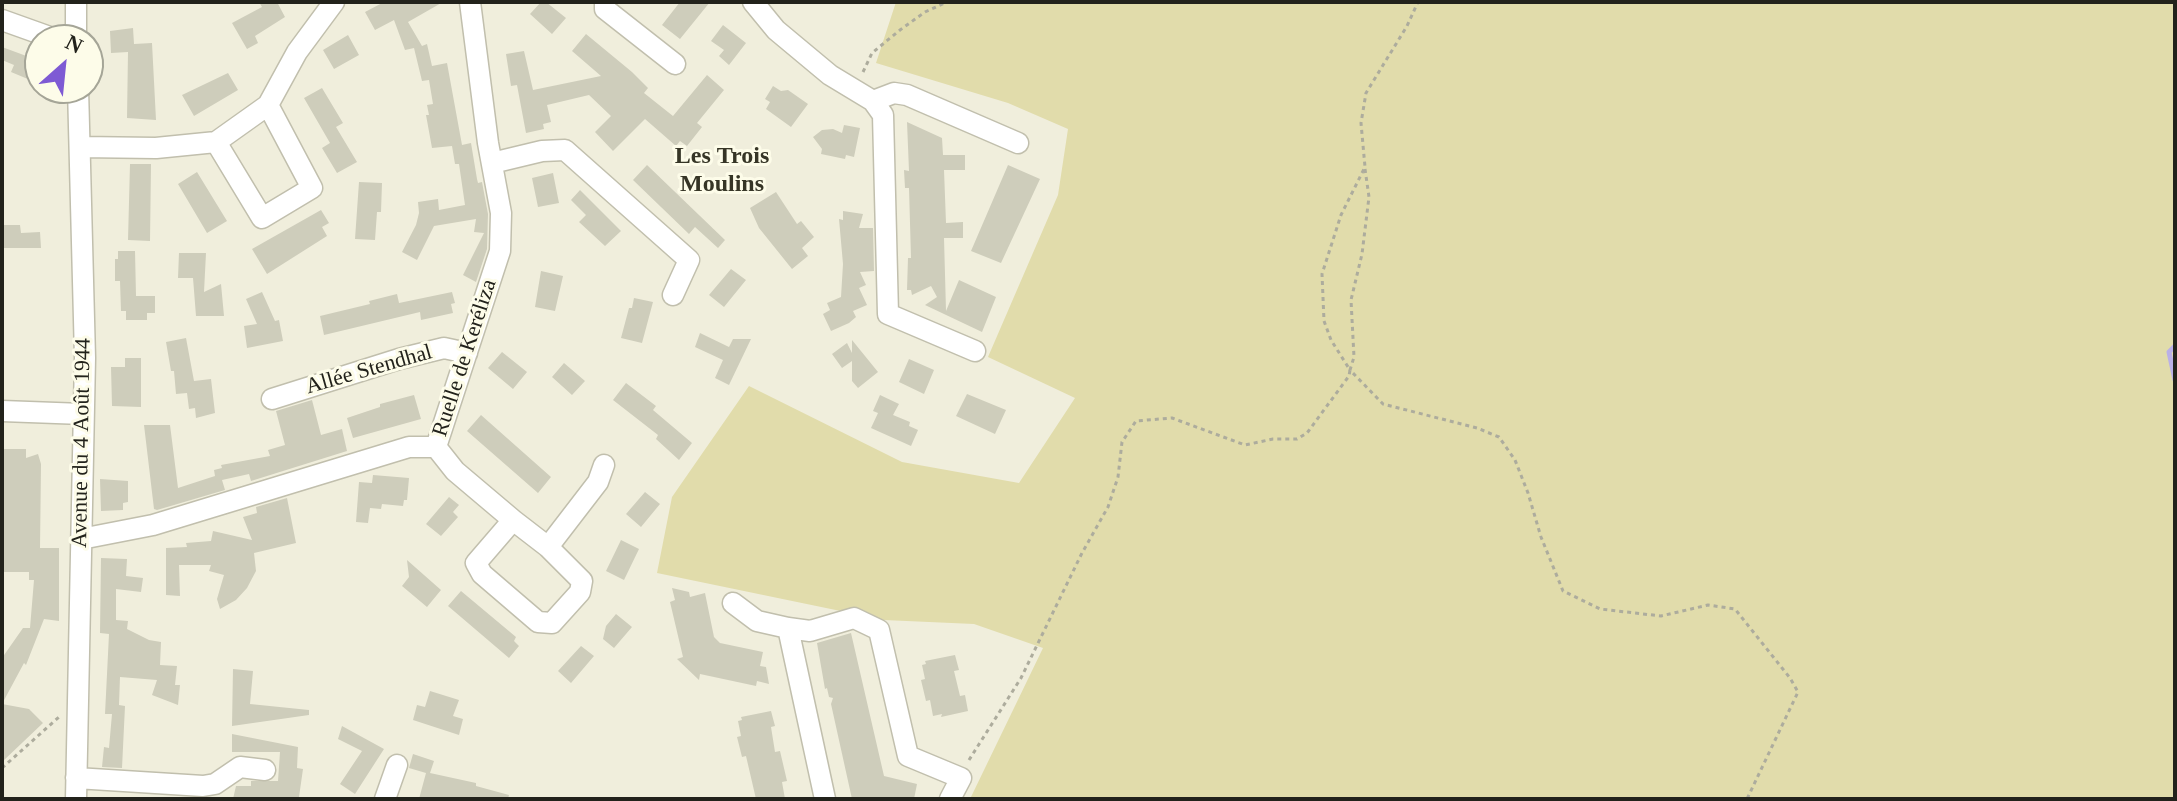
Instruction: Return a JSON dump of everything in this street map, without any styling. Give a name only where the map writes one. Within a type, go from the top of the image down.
[{"type":"street","points":[[76,2],[76,24]]},
{"type":"street","name":"Ruelle de Keréliza","points":[[81,539],[153,525],[409,447],[436,447],[500,251],[501,213],[470,2]]},
{"type":"street","points":[[605,2],[605,9],[675,64]]},
{"type":"street","points":[[753,2],[776,30],[853,90],[873,101],[883,115],[888,314],[975,351]]},
{"type":"street","points":[[81,147],[156,148],[216,142],[268,105],[325,6]]},
{"type":"street","points":[[2,20],[24,28]]},
{"type":"street","points":[[873,101],[894,93],[907,95],[1018,143]]},
{"type":"street","name":"Avenue du 4 Août 1944","points":[[76,789],[83,414],[79,104]]},
{"type":"street","points":[[216,142],[262,218],[312,188],[268,105]]},
{"type":"street","points":[[492,163],[542,151],[565,150],[689,260],[673,295]]},
{"type":"street","name":"Allée Stendhal","points":[[272,399],[444,348],[467,353]]},
{"type":"street","points":[[2,411],[83,414]]},
{"type":"street","points":[[436,447],[455,471],[548,547],[582,581],[580,592],[552,623],[538,622],[482,574],[476,563],[513,520]]},
{"type":"street","points":[[548,547],[598,482],[604,465]]},
{"type":"street","points":[[733,603],[757,621],[788,628],[810,631],[854,618],[879,630],[908,756],[961,778],[950,799]]},
{"type":"street","points":[[788,628],[825,799]]},
{"type":"street","points":[[385,799],[397,765]]},
{"type":"street","points":[[76,789],[203,786],[215,784],[240,767],[265,770]]},
{"type":"path","points":[[853,90],[872,53],[925,12],[947,2]]},
{"type":"path","points":[[961,778],[1021,678],[1108,507],[1118,477],[1122,442],[1136,421],[1172,418],[1245,445],[1273,439],[1297,439],[1307,433],[1349,376],[1354,357],[1351,300],[1362,254],[1369,197],[1361,123],[1366,93],[1418,2]]},
{"type":"path","points":[[1365,167],[1341,215],[1322,274],[1324,321],[1331,340],[1350,370],[1383,404],[1477,428],[1499,437],[1519,471],[1563,591],[1600,609],[1661,616],[1708,605],[1735,609],[1798,692],[1747,799]]},
{"type":"path","points":[[2,768],[78,698]]},
{"type":"shaded area","points":[[896,2],[2175,2],[2175,799],[970,799],[1043,648],[974,624],[884,620],[657,573],[672,497],[749,386],[902,462],[1019,483],[1075,398],[988,357],[1058,195],[1068,129],[1008,103],[876,63]]},
{"type":"building","points":[[259,2],[277,2],[285,17],[255,36],[258,43],[247,49],[232,23],[262,7]]},
{"type":"building","points":[[384,2],[443,2],[408,22],[422,46],[427,44],[432,66],[447,63],[462,145],[471,143],[478,183],[482,182],[488,214],[487,249],[476,282],[463,275],[484,233],[474,232],[476,219],[434,226],[417,260],[402,252],[416,225],[418,202],[438,199],[439,210],[465,205],[459,164],[455,164],[452,146],[432,148],[426,115],[429,115],[427,105],[433,104],[429,80],[422,81],[414,48],[405,50],[394,20],[375,30],[365,12]]},
{"type":"building","points":[[541,2],[546,2],[566,18],[552,34],[530,14]]},
{"type":"building","points":[[680,2],[710,2],[680,39],[662,25]]},
{"type":"building","points":[[723,25],[746,43],[729,65],[719,56],[724,50],[711,41]]},
{"type":"building","points":[[133,28],[134,44],[152,43],[156,120],[127,118],[128,52],[111,53],[110,31]]},
{"type":"building","points":[[586,34],[632,72],[648,88],[644,93],[673,116],[707,75],[724,90],[697,123],[702,127],[687,146],[680,141],[676,146],[645,119],[613,151],[595,132],[611,116],[589,95],[547,105],[551,122],[543,124],[544,129],[526,133],[517,85],[511,86],[506,54],[524,51],[533,90],[601,76],[572,51]]},
{"type":"building","points":[[348,35],[359,55],[334,69],[323,50]]},
{"type":"building","points":[[2,47],[24,55],[24,77],[11,72],[14,65],[2,60]]},
{"type":"building","points":[[228,73],[238,90],[194,116],[182,95]]},
{"type":"building","points":[[773,86],[781,91],[788,90],[808,104],[791,127],[766,109],[770,102],[765,99]]},
{"type":"building","points":[[322,88],[343,123],[336,127],[357,162],[337,173],[322,148],[330,143],[304,98]]},
{"type":"building","points":[[907,122],[942,138],[943,155],[965,155],[965,170],[944,170],[946,223],[963,222],[963,238],[944,238],[946,311],[959,280],[996,297],[982,332],[925,305],[937,297],[931,286],[912,295],[911,290],[907,290],[908,258],[911,258],[909,188],[905,188],[904,170],[909,171]]},
{"type":"building","points":[[844,125],[860,128],[854,157],[846,155],[845,159],[821,154],[822,149],[813,137],[822,130],[833,129],[842,133]]},
{"type":"building","points":[[130,164],[151,164],[150,241],[128,240]]},
{"type":"building","points":[[647,165],[725,240],[718,248],[695,227],[689,234],[633,180]]},
{"type":"building","points":[[1008,165],[1040,179],[1001,263],[971,251]]},
{"type":"building","points":[[197,172],[227,221],[207,233],[178,184]]},
{"type":"building","points":[[553,173],[559,203],[538,207],[532,178]]},
{"type":"building","points":[[359,182],[382,183],[381,212],[377,212],[375,240],[355,239]]},
{"type":"building","points":[[580,190],[621,231],[605,246],[579,222],[586,215],[571,200]]},
{"type":"building","points":[[776,192],[797,224],[801,221],[814,237],[802,248],[808,256],[792,269],[759,228],[750,208]]},
{"type":"building","points":[[321,210],[329,223],[322,227],[327,236],[267,274],[252,249]]},
{"type":"building","points":[[843,211],[863,214],[859,228],[873,228],[874,271],[860,272],[866,285],[859,288],[867,305],[853,311],[856,317],[849,323],[831,331],[823,314],[830,310],[827,303],[841,297],[843,264],[839,219],[843,220]]},
{"type":"building","points":[[2,225],[20,225],[21,233],[40,232],[41,248],[2,248]]},
{"type":"building","points":[[118,251],[135,251],[136,296],[155,296],[155,313],[147,313],[147,320],[126,320],[126,311],[121,311],[120,281],[115,281]]},
{"type":"building","points":[[179,253],[206,253],[204,292],[221,284],[224,316],[196,316],[193,278],[178,278]]},
{"type":"building","points":[[731,269],[746,280],[724,307],[709,295]]},
{"type":"building","points":[[541,271],[563,276],[555,311],[535,307]]},
{"type":"building","points":[[262,292],[275,321],[279,320],[283,341],[247,348],[244,326],[257,324],[246,299]]},
{"type":"building","points":[[452,292],[455,303],[451,304],[453,313],[421,320],[420,312],[324,335],[320,316],[397,294],[399,303]]},
{"type":"building","points":[[634,298],[653,302],[642,343],[621,338]]},
{"type":"building","points":[[700,333],[729,347],[733,339],[751,339],[729,385],[715,378],[723,360],[695,347]]},
{"type":"building","points":[[186,338],[194,381],[211,379],[215,413],[196,418],[195,408],[189,409],[187,393],[176,394],[166,342]]},
{"type":"building","points":[[852,340],[878,372],[858,388],[852,381],[852,361],[842,368],[832,354],[847,343],[852,353]]},
{"type":"building","points":[[502,352],[527,372],[513,389],[488,368]]},
{"type":"building","points":[[125,358],[141,358],[141,407],[112,406],[111,367],[125,367]]},
{"type":"building","points":[[909,359],[934,370],[924,394],[899,382]]},
{"type":"building","points":[[564,363],[585,381],[572,395],[552,377]]},
{"type":"building","points":[[626,383],[656,406],[653,410],[692,443],[679,460],[656,439],[658,435],[613,400]]},
{"type":"building","points":[[967,394],[1006,410],[995,434],[956,416]]},
{"type":"building","points":[[414,395],[421,419],[353,438],[347,418],[380,407],[380,404]]},
{"type":"building","points":[[880,395],[899,404],[893,415],[910,422],[909,426],[918,430],[911,446],[871,428],[878,413],[873,411]]},
{"type":"building","points":[[312,400],[321,435],[342,429],[347,451],[251,481],[249,474],[222,480],[225,490],[154,509],[144,425],[170,425],[178,488],[215,476],[214,470],[222,468],[221,465],[270,456],[268,450],[285,445],[276,411]]},
{"type":"building","points":[[481,415],[551,477],[538,493],[467,431]]},
{"type":"building","points":[[2,449],[26,449],[26,458],[38,454],[41,464],[40,548],[59,548],[59,621],[44,619],[26,665],[24,663],[2,704],[2,658],[23,628],[30,628],[34,580],[29,580],[29,572],[2,572]]},
{"type":"building","points":[[373,475],[409,478],[407,500],[404,500],[403,506],[382,504],[381,509],[370,508],[368,523],[356,522],[359,482],[372,483]]},
{"type":"building","points":[[100,479],[128,481],[128,502],[123,503],[123,510],[101,511]]},
{"type":"building","points":[[645,492],[660,504],[641,527],[626,514]]},
{"type":"building","points":[[449,497],[459,505],[453,512],[458,517],[441,536],[426,524]]},
{"type":"building","points":[[287,498],[296,543],[254,553],[256,571],[236,600],[220,609],[217,599],[224,575],[209,571],[211,565],[179,565],[180,596],[166,595],[166,548],[211,541],[213,531],[252,540],[243,517],[257,513],[256,507]]},
{"type":"building","points":[[621,540],[639,549],[624,580],[606,571]]},
{"type":"building","points":[[101,558],[127,559],[126,576],[143,578],[141,592],[116,589],[116,620],[128,621],[127,629],[149,640],[161,642],[160,665],[177,666],[175,685],[180,685],[178,705],[152,695],[157,680],[120,677],[119,705],[125,706],[122,768],[102,767],[104,747],[109,748],[112,714],[105,714],[109,634],[100,633]]},
{"type":"building","points":[[407,560],[441,590],[427,607],[402,586],[409,577]]},
{"type":"building","points":[[672,588],[689,592],[690,597],[705,593],[714,637],[720,643],[763,652],[760,666],[766,667],[769,684],[757,681],[756,686],[700,674],[699,680],[677,659],[683,657],[670,602],[675,600]]},
{"type":"building","points":[[461,591],[516,637],[514,641],[519,646],[509,658],[448,606]]},
{"type":"building","points":[[616,614],[632,627],[614,648],[603,639],[606,626]]},
{"type":"building","points":[[851,633],[884,776],[917,784],[914,799],[852,799],[831,704],[833,698],[825,689],[817,643]]},
{"type":"building","points":[[581,646],[594,656],[571,683],[558,671]]},
{"type":"building","points":[[955,655],[959,670],[954,671],[960,696],[965,695],[968,711],[933,716],[921,680],[925,679],[922,665],[926,664],[925,661]]},
{"type":"building","points":[[233,669],[253,671],[250,704],[309,710],[309,715],[232,726]]},
{"type":"building","points":[[430,691],[459,700],[453,716],[463,719],[459,735],[413,720],[417,705],[425,707]]},
{"type":"building","points":[[2,704],[29,709],[43,723],[2,762]]},
{"type":"building","points":[[771,711],[775,726],[771,727],[775,752],[780,751],[787,781],[782,782],[785,799],[756,799],[746,756],[742,757],[737,737],[741,736],[738,721],[742,720],[741,717]]},
{"type":"building","points":[[342,726],[384,749],[355,794],[340,784],[362,751],[338,739]]},
{"type":"building","points":[[232,734],[298,747],[297,768],[303,769],[299,797],[233,799],[236,786],[251,786],[251,781],[278,781],[280,752],[232,752]]},
{"type":"building","points":[[413,754],[434,761],[430,773],[476,783],[476,786],[509,795],[508,799],[419,799],[426,773],[409,768]]},
{"type":"waterway","points":[[2175,346],[2169,352],[2175,380]]},
{"type":"district","name":"Les Trois Moulins","points":[[722,171]]}]
